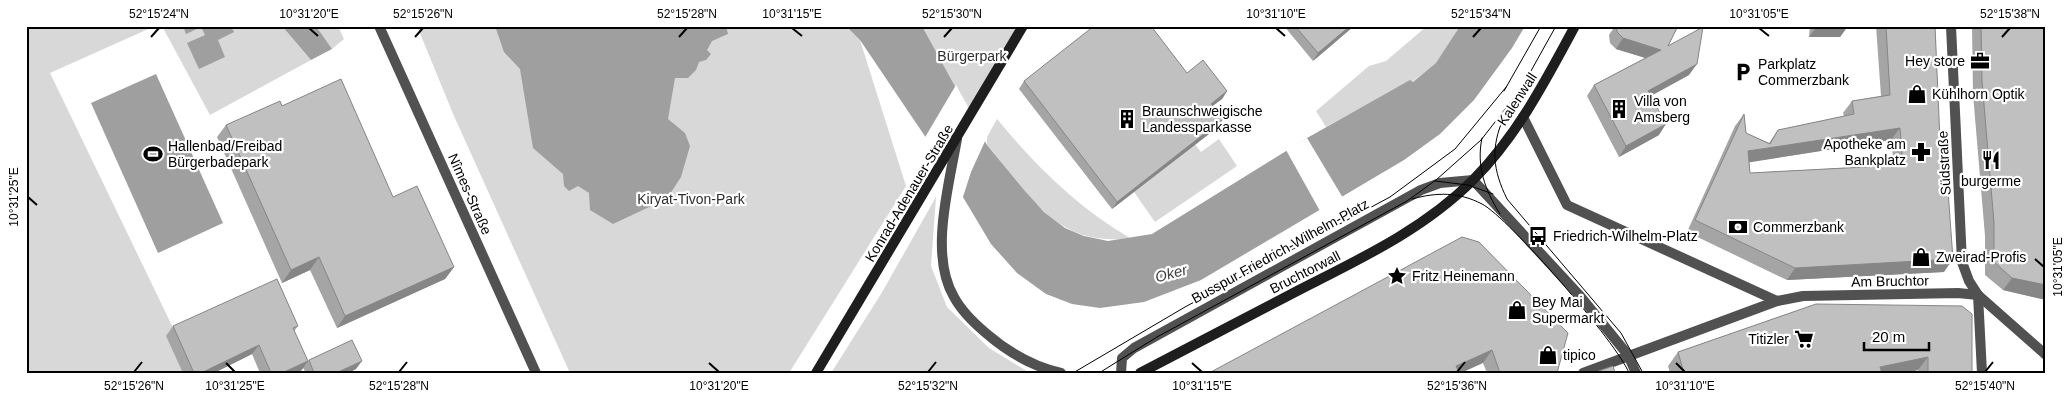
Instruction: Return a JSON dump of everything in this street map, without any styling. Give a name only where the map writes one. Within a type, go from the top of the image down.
[{"type":"main road","name":"Konrad-Adenauer-Straße","points":[[816,373],[933,180],[1023,26]]},
{"type":"main road","name":"Kalenwall","points":[[1473,180],[1523,117],[1575,26]]},
{"type":"main road","name":"Bruchtorwall","points":[[1140,373],[1410,231],[1441,208],[1473,180]]},
{"type":"street","name":"Nîmes-Straße","points":[[379,26],[536,373]]},
{"type":"street","name":"Südstraße","points":[[1951,26],[1962,262],[1969,281],[1978,295]]},
{"type":"street","points":[[1523,117],[1566,205],[1751,287],[1777,301]]},
{"type":"street","points":[[957,139],[947,200],[942,260],[946,281],[954,298],[971,319],[994,340],[1026,361],[1061,373]]},
{"type":"street","points":[[1473,180],[1580,296],[1628,355],[1636,373]]},
{"type":"street","name":"Busspur Friedrich-Wilhelm-Platz","points":[[1121,373],[1122,358],[1134,348],[1285,263],[1421,190],[1440,184],[1473,180]]},
{"type":"street","name":"Am Bruchtor","points":[[1777,301],[1803,296],[1958,293],[1978,295]]},
{"type":"street","points":[[1978,295],[2046,355]]},
{"type":"street","points":[[1978,295],[1982,373]]},
{"type":"street","points":[[1584,373],[1777,301]]},
{"type":"green space","points":[[26,26],[155,26],[50,73],[175,332],[183,373],[26,373]]},
{"type":"green space","points":[[162,26],[282,26],[311,60],[210,115]]},
{"type":"green space","points":[[316,26],[338,26],[344,39],[332,49]]},
{"type":"green space","name":"Kiryat-Tivon-Park","points":[[417,26],[846,26],[860,40],[906,186],[789,373],[570,373],[454,116]]},
{"type":"green space","name":"Bürgerpark","points":[[922,26],[1023,26],[970,115]]},
{"type":"green space","points":[[1427,26],[1460,26],[1436,64],[1412,82],[1410,81],[1326,127],[1316,111],[1369,66],[1386,61]]},
{"type":"green space","points":[[997,119],[1058,184],[1092,213],[1130,238],[1105,239],[1083,235],[1063,226],[1046,214],[1016,182],[987,145],[987,137]]},
{"type":"green space","points":[[1219,139],[1237,166],[1155,222],[1134,192],[1195,144],[1201,152]]},
{"type":"green space","points":[[936,197],[931,266],[947,307],[989,348],[1030,373],[831,373],[881,294]]},
{"type":"water","points":[[183,26],[231,26],[234,32],[218,40],[225,57],[199,69],[187,43],[205,35],[201,27],[186,34]]},
{"type":"water","points":[[282,26],[316,26],[332,49],[311,60]]},
{"type":"water","points":[[495,26],[726,26],[728,34],[712,41],[707,50],[711,54],[706,60],[699,62],[696,70],[688,78],[675,78],[668,119],[685,133],[690,146],[681,177],[670,194],[664,200],[613,224],[590,210],[589,193],[578,186],[569,191],[564,186],[563,174],[533,148],[520,69],[504,52]]},
{"type":"water","name":"Oker","points":[[846,26],[922,26],[987,145],[1024,190],[1044,212],[1065,228],[1084,236],[1108,241],[1152,234],[1307,138],[1410,80],[1413,82],[1436,63],[1460,26],[1525,26],[1512,48],[1474,100],[1440,134],[1404,160],[1201,280],[1144,302],[1100,308],[1072,304],[1046,294],[1017,273],[991,244],[939,157],[860,40]]},
{"type":"water","name":"Hallenbad/Freibad Bürgerbadepark","points":[[156,74],[223,223],[158,253],[91,103]]},
{"type":"pier","points":[[956,85],[986,139],[971,172],[962,200],[924,139]]},
{"type":"pier","points":[[1307,138],[1343,198],[1320,211],[1286,150]]},
{"type":"building","name":"Braunschweigische Landessparkasse","points":[[1094,26],[1151,26],[1187,73],[1203,60],[1227,91],[1211,104],[1223,119],[1117,202],[1024,81]]},
{"type":"building","points":[[1295,26],[1350,26],[1318,53]]},
{"type":"building","points":[[1616,26],[1678,26],[1668,46],[1703,27],[1697,64],[1648,91],[1666,124],[1626,146],[1594,85],[1661,50],[1623,38],[1617,32]]},
{"type":"building","points":[[1886,26],[1935,26],[1941,163],[1946,163],[1953,259],[1795,268],[1695,220],[1744,114],[1746,133],[1770,144],[1778,130],[1854,114],[1852,101],[1890,95]],"holes":[[[1900,128],[1903,165],[1750,173],[1748,151]]]},
{"type":"building","points":[[1981,26],[2046,27],[2046,285],[2012,278],[1994,262],[1994,223],[1982,81]]},
{"type":"building","points":[[341,79],[393,197],[417,186],[454,267],[345,316],[319,257],[291,270],[226,125],[280,101],[282,106]]},
{"type":"building","points":[[1462,237],[1479,242],[1568,333],[1557,373],[1500,373],[1492,350],[1456,366],[1459,373],[1209,373]]},
{"type":"building","points":[[277,279],[298,326],[293,328],[308,361],[282,373],[271,373],[259,345],[201,373],[194,373],[173,326]]},
{"type":"building","points":[[1816,304],[1962,306],[1972,314],[1972,373],[1928,373],[1928,357],[1880,367],[1882,373],[1684,373],[1678,352]]},
{"type":"building","points":[[352,340],[362,361],[336,373],[314,373],[309,360]]},
{"type":"building","points":[[1613,366],[1615,373],[1593,373]]},
{"type":"tram line","points":[[1504,91],[1541,26]]},
{"type":"tram line","points":[[1517,96],[1556,26]]},
{"type":"tram line","points":[[1073,373],[1185,307],[1390,197],[1455,149],[1507,86]]},
{"type":"tram line","points":[[1099,373],[1157,337],[1407,201],[1436,180],[1481,140],[1520,90]]},
{"type":"tram line","points":[[1504,117],[1497,139],[1495,159],[1496,168],[1507,199],[1621,333],[1643,373]]},
{"type":"tram line","points":[[1482,138],[1480,158],[1483,178],[1500,214]]},
{"type":"tram line","points":[[1435,181],[1468,185],[1493,194]]},
{"type":"tram line","points":[[1412,199],[1439,194],[1456,195],[1482,204],[1496,214],[1515,232],[1585,310],[1621,358],[1629,373]]},
{"type":"place","name":"Hey store","points":[[1980,61]]},
{"type":"place","name":"Parkplatz Commerzbank","points":[[1743,72]]},
{"type":"place","name":"Kühlhorn Optik","points":[[1917,94]]},
{"type":"place","name":"Villa von Amsberg","points":[[1619,109]]},
{"type":"place","name":"Braunschweigische Landessparkasse","points":[[1127,119]]},
{"type":"place","name":"Apotheke am Bankplatz","points":[[1921,152]]},
{"type":"place","name":"Hallenbad/Freibad Bürgerbadepark","points":[[153,154]]},
{"type":"place","name":"burgerme","points":[[1991,160]]},
{"type":"place","name":"Commerzbank","points":[[1738,227]]},
{"type":"place","name":"Friedrich-Wilhelm-Platz","points":[[1538,236]]},
{"type":"place","name":"Zweirad-Profis","points":[[1921,257]]},
{"type":"place","name":"Fritz Heinemann","points":[[1397,276]]},
{"type":"place","name":"Bey Mai Supermarkt","points":[[1517,310]]},
{"type":"place","name":"Titizler","points":[[1804,339]]},
{"type":"place","name":"tipico","points":[[1548,355]]}]
